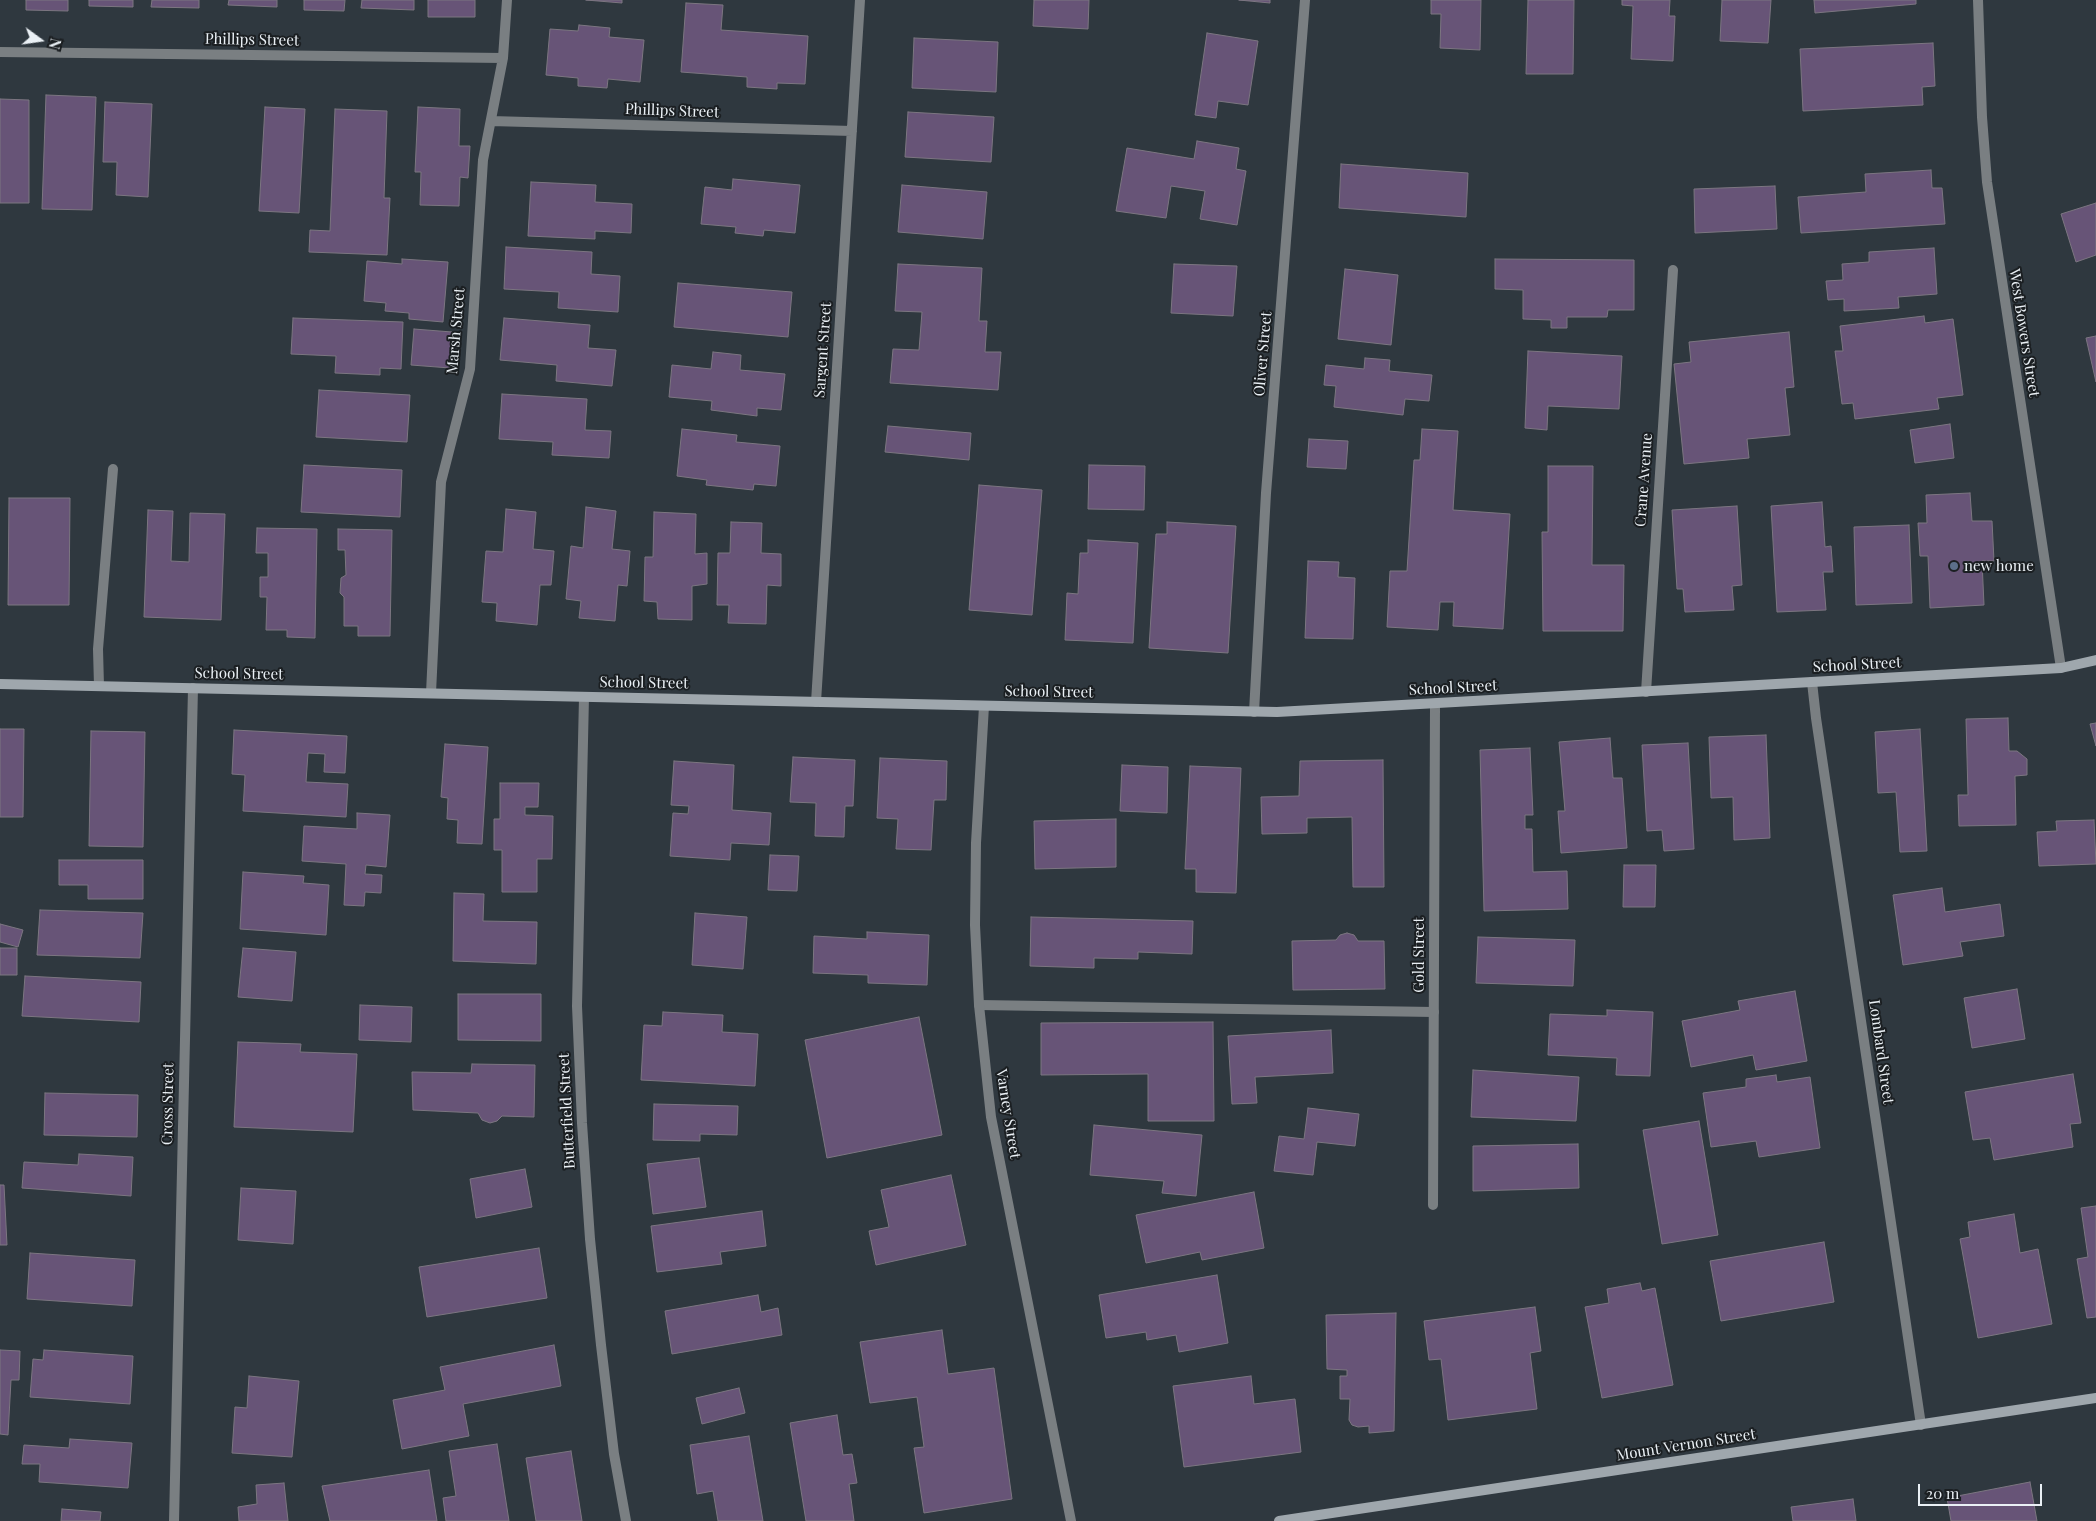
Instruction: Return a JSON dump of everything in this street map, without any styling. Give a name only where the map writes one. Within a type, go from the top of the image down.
[{"type":"main road","name":"School Street","points":[[0,684],[1277,712],[2061,668],[2096,660]]},
{"type":"main road","name":"Mount Vernon Street","points":[[1279,1521],[2096,1398]]},
{"type":"street","name":"Marsh Street","points":[[431,694],[441,482],[470,369],[483,160],[504,58],[507,0]]},
{"type":"street","name":"Sargent Street","points":[[816,702],[860,0]]},
{"type":"street","name":"Oliver Street","points":[[1254,712],[1266,494],[1305,0]]},
{"type":"street","name":"West Bowers Street","points":[[1978,0],[1982,117],[1987,182],[2061,668]]},
{"type":"street","name":"Phillips Street","points":[[0,52],[504,58]]},
{"type":"street","name":"Phillips Street","points":[[491,122],[852,131]]},
{"type":"street","name":"Crane Avenue","points":[[1646,692],[1673,270]]},
{"type":"street","points":[[99,686],[98,649],[114,469]]},
{"type":"street","name":"Lombard Street","points":[[1812,682],[1921,1425]]},
{"type":"street","name":"Cross Street","points":[[174,1521],[193,688]]},
{"type":"street","name":"Butterfield Street","points":[[584,696],[577,1006],[582,1124],[590,1239],[601,1345],[614,1454],[626,1521]]},
{"type":"street","name":"Gold Street","points":[[1433,1205],[1435,704]]},
{"type":"street","name":"Varney Street","points":[[984,706],[976,843],[975,925],[979,1005],[991,1117],[1071,1521]]},
{"type":"street","points":[[979,1005],[1434,1012]]},
{"type":"building","points":[[26,0],[68,0],[68,11],[26,10]]},
{"type":"building","points":[[89,0],[133,0],[133,7],[89,6]]},
{"type":"building","points":[[152,0],[199,0],[199,8],[151,7]]},
{"type":"building","points":[[229,0],[277,0],[277,7],[228,5]]},
{"type":"building","points":[[304,0],[345,0],[344,11],[304,10]]},
{"type":"building","points":[[362,0],[414,0],[414,10],[361,8]]},
{"type":"building","points":[[428,0],[475,0],[475,17],[428,17]]},
{"type":"building","points":[[586,0],[622,0],[622,3]]},
{"type":"building","points":[[1034,0],[1089,0],[1088,29],[1033,26]]},
{"type":"building","points":[[1239,0],[1270,0],[1270,3]]},
{"type":"building","points":[[1431,0],[1481,0],[1480,50],[1440,48],[1441,14],[1431,14]]},
{"type":"building","points":[[1528,0],[1574,0],[1573,74],[1526,74]]},
{"type":"building","points":[[1622,0],[1670,0],[1669,16],[1675,16],[1673,61],[1631,59],[1633,6],[1622,5]]},
{"type":"building","points":[[1722,0],[1771,0],[1768,43],[1720,41]]},
{"type":"building","points":[[1814,0],[1916,0],[1916,4],[1815,13]]},
{"type":"building","points":[[686,3],[723,5],[721,30],[808,36],[805,84],[777,83],[777,89],[747,87],[747,77],[681,72]]},
{"type":"building","points":[[579,25],[610,28],[609,37],[644,40],[640,82],[608,79],[607,88],[578,86],[578,78],[546,75],[550,29],[578,31]]},
{"type":"building","points":[[1207,33],[1258,41],[1248,105],[1218,101],[1216,118],[1195,115]]},
{"type":"building","points":[[914,38],[998,42],[996,92],[912,88]]},
{"type":"building","points":[[1933,43],[1935,86],[1922,87],[1923,105],[1803,111],[1800,49]]},
{"type":"building","points":[[46,95],[96,97],[92,210],[42,209]]},
{"type":"building","points":[[0,99],[29,100],[29,203],[0,203]]},
{"type":"building","points":[[105,102],[152,104],[148,197],[116,195],[117,162],[103,162]]},
{"type":"building","points":[[265,107],[305,109],[299,213],[259,211]]},
{"type":"building","points":[[418,107],[460,109],[459,146],[470,146],[468,178],[460,177],[459,206],[420,205],[421,172],[415,172]]},
{"type":"building","points":[[335,109],[387,111],[384,198],[390,198],[387,255],[309,252],[310,230],[330,231]]},
{"type":"building","points":[[908,112],[994,117],[991,162],[905,157]]},
{"type":"building","points":[[1197,141],[1239,148],[1236,169],[1246,171],[1237,225],[1200,219],[1205,191],[1171,186],[1166,218],[1116,211],[1127,148],[1194,159]]},
{"type":"building","points":[[1341,164],[1468,173],[1466,217],[1339,208]]},
{"type":"building","points":[[1931,170],[1932,188],[1942,188],[1945,224],[1801,233],[1798,197],[1866,192],[1865,174]]},
{"type":"building","points":[[733,179],[800,185],[795,233],[764,230],[763,236],[735,233],[736,227],[701,224],[705,187],[732,190]]},
{"type":"building","points":[[531,182],[596,185],[595,202],[632,204],[631,233],[595,231],[595,239],[528,236]]},
{"type":"building","points":[[902,185],[987,192],[983,239],[898,232]]},
{"type":"building","points":[[1775,186],[1777,229],[1695,233],[1694,189]]},
{"type":"building","points":[[2096,203],[2096,255],[2076,262],[2061,214]]},
{"type":"building","points":[[506,247],[592,252],[591,274],[620,276],[618,312],[558,308],[559,292],[504,289]]},
{"type":"building","points":[[1934,248],[1937,294],[1898,297],[1899,308],[1844,311],[1844,299],[1828,300],[1826,281],[1843,280],[1842,264],[1869,262],[1869,252]]},
{"type":"building","points":[[402,259],[448,262],[443,322],[409,319],[409,313],[385,311],[386,303],[364,301],[367,261],[402,264]]},
{"type":"building","points":[[1495,259],[1634,260],[1634,310],[1608,310],[1607,317],[1567,317],[1567,328],[1551,328],[1551,320],[1523,319],[1523,290],[1495,289]]},
{"type":"building","points":[[898,264],[982,268],[979,321],[987,321],[985,352],[1001,352],[998,390],[890,383],[893,349],[919,350],[922,312],[895,311]]},
{"type":"building","points":[[1174,264],[1237,266],[1233,316],[1171,313]]},
{"type":"building","points":[[1345,269],[1398,275],[1391,345],[1338,339]]},
{"type":"building","points":[[678,283],[792,292],[788,337],[674,327]]},
{"type":"building","points":[[1924,316],[1925,323],[1953,319],[1963,395],[1937,398],[1939,409],[1855,419],[1853,403],[1842,404],[1835,351],[1843,351],[1840,326]]},
{"type":"building","points":[[293,318],[403,322],[401,369],[380,368],[380,375],[335,373],[336,356],[291,354]]},
{"type":"building","points":[[504,318],[590,325],[588,348],[616,350],[612,386],[556,381],[557,365],[500,360]]},
{"type":"building","points":[[414,329],[452,332],[450,368],[411,365]]},
{"type":"building","points":[[1789,332],[1794,387],[1785,388],[1790,435],[1747,439],[1749,458],[1684,464],[1674,364],[1691,362],[1689,342]]},
{"type":"building","points":[[2096,336],[2096,382],[2086,338]]},
{"type":"building","points":[[1528,351],[1622,356],[1619,409],[1548,406],[1547,430],[1525,428]]},
{"type":"building","points":[[713,352],[741,355],[740,370],[785,374],[781,410],[757,408],[757,416],[711,410],[712,401],[669,397],[672,365],[711,369]]},
{"type":"building","points":[[1365,358],[1390,360],[1389,371],[1432,375],[1429,401],[1405,399],[1403,415],[1334,407],[1336,386],[1324,385],[1326,365],[1364,369]]},
{"type":"building","points":[[319,390],[410,395],[407,442],[316,437]]},
{"type":"building","points":[[502,394],[587,399],[585,430],[611,431],[609,458],[552,455],[553,442],[499,439]]},
{"type":"building","points":[[1950,424],[1954,458],[1915,463],[1910,430]]},
{"type":"building","points":[[888,426],[971,433],[969,460],[885,452]]},
{"type":"building","points":[[682,429],[737,435],[736,442],[780,446],[776,486],[754,484],[753,490],[706,485],[707,480],[677,476]]},
{"type":"building","points":[[1422,429],[1458,431],[1453,510],[1510,514],[1503,629],[1453,626],[1454,602],[1440,602],[1438,630],[1387,627],[1390,571],[1407,571],[1414,460],[1420,460]]},
{"type":"building","points":[[1309,439],[1348,441],[1346,469],[1307,467]]},
{"type":"building","points":[[304,465],[402,470],[400,517],[301,512]]},
{"type":"building","points":[[1089,465],[1145,466],[1144,510],[1088,509]]},
{"type":"building","points":[[1548,466],[1593,466],[1592,565],[1624,565],[1623,631],[1543,631],[1542,532],[1548,532]]},
{"type":"building","points":[[979,485],[1042,490],[1032,615],[969,610]]},
{"type":"building","points":[[1970,493],[1972,521],[1992,521],[1994,561],[1982,561],[1984,605],[1930,608],[1928,556],[1920,556],[1918,523],[1927,523],[1926,495]]},
{"type":"building","points":[[9,498],[70,498],[69,605],[8,605]]},
{"type":"building","points":[[1822,502],[1825,547],[1831,546],[1833,572],[1823,572],[1826,610],[1777,612],[1771,506]]},
{"type":"building","points":[[1737,506],[1742,585],[1732,586],[1734,610],[1685,612],[1683,589],[1677,589],[1672,510]]},
{"type":"building","points":[[586,507],[616,511],[612,549],[630,551],[627,586],[618,585],[615,621],[579,618],[581,601],[566,599],[571,546],[583,548]]},
{"type":"building","points":[[506,509],[536,512],[533,549],[554,551],[551,585],[540,585],[537,625],[496,621],[497,603],[482,602],[486,551],[503,552]]},
{"type":"building","points":[[148,510],[173,511],[171,561],[189,562],[190,513],[225,514],[221,620],[144,617]]},
{"type":"building","points":[[654,512],[696,514],[695,554],[707,553],[707,584],[692,586],[692,620],[658,619],[657,602],[644,601],[645,557],[653,557]]},
{"type":"building","points":[[731,522],[762,523],[761,553],[781,554],[781,586],[767,585],[766,624],[728,623],[729,605],[717,605],[718,553],[730,553]]},
{"type":"building","points":[[1167,522],[1236,526],[1228,653],[1149,648],[1156,534],[1167,534]]},
{"type":"building","points":[[1909,525],[1912,603],[1856,605],[1854,527]]},
{"type":"building","points":[[257,528],[317,529],[315,638],[287,637],[287,630],[266,630],[267,597],[260,597],[260,577],[268,577],[268,553],[256,553]]},
{"type":"building","points":[[338,529],[392,530],[390,636],[358,636],[358,626],[344,626],[344,597],[340,593],[341,578],[346,575],[345,550],[338,550]]},
{"type":"building","points":[[1088,540],[1138,543],[1133,643],[1065,640],[1067,593],[1078,594],[1080,553],[1088,553]]},
{"type":"building","points":[[1308,561],[1339,562],[1338,577],[1355,578],[1353,639],[1305,638]]},
{"type":"building","points":[[2008,718],[2009,751],[2017,751],[2027,759],[2027,775],[2015,776],[2016,825],[1959,826],[1958,795],[1968,795],[1966,719]]},
{"type":"building","points":[[2096,723],[2096,746],[2090,724]]},
{"type":"building","points":[[0,729],[24,729],[23,817],[0,817]]},
{"type":"building","points":[[1920,729],[1927,851],[1900,852],[1896,792],[1878,793],[1875,732]]},
{"type":"building","points":[[234,730],[347,736],[345,773],[324,772],[325,754],[308,753],[306,782],[348,784],[346,817],[243,811],[245,775],[232,774]]},
{"type":"building","points":[[91,731],[145,732],[143,847],[89,846]]},
{"type":"building","points":[[1766,735],[1770,838],[1734,840],[1733,797],[1711,798],[1709,737]]},
{"type":"building","points":[[1610,738],[1613,778],[1622,778],[1627,848],[1561,853],[1558,811],[1565,811],[1559,742]]},
{"type":"building","points":[[1688,743],[1694,849],[1664,851],[1662,830],[1647,831],[1642,745]]},
{"type":"building","points":[[445,744],[488,747],[482,844],[457,843],[458,820],[447,819],[448,798],[441,797]]},
{"type":"building","points":[[1530,748],[1533,815],[1525,815],[1525,829],[1532,829],[1533,872],[1567,871],[1568,909],[1484,911],[1480,750]]},
{"type":"building","points":[[793,757],[855,760],[853,806],[845,806],[844,837],[815,836],[816,803],[790,802]]},
{"type":"building","points":[[880,758],[947,761],[946,800],[934,800],[931,850],[896,849],[898,819],[877,818]]},
{"type":"building","points":[[1383,760],[1384,887],[1353,887],[1352,817],[1307,818],[1307,833],[1262,834],[1261,797],[1299,796],[1300,761]]},
{"type":"building","points":[[674,761],[734,765],[732,810],[771,813],[769,845],[731,843],[730,860],[670,856],[673,813],[688,814],[689,806],[671,805]]},
{"type":"building","points":[[1122,765],[1168,767],[1167,813],[1120,811]]},
{"type":"building","points":[[1190,766],[1241,768],[1236,893],[1196,892],[1196,869],[1185,869]]},
{"type":"building","points":[[500,783],[539,783],[538,807],[525,807],[525,815],[553,816],[552,859],[537,859],[537,892],[502,892],[502,850],[494,850],[494,819],[500,819]]},
{"type":"building","points":[[357,813],[390,815],[386,867],[366,865],[365,874],[382,875],[381,893],[365,892],[364,906],[344,905],[346,864],[302,861],[304,826],[357,829]]},
{"type":"building","points":[[1116,819],[1116,867],[1035,869],[1034,821]]},
{"type":"building","points":[[2094,820],[2096,864],[2039,866],[2037,832],[2057,831],[2056,821]]},
{"type":"building","points":[[770,855],[799,856],[797,891],[768,890]]},
{"type":"building","points":[[59,860],[143,860],[143,899],[88,899],[88,885],[59,885]]},
{"type":"building","points":[[1624,865],[1656,865],[1655,907],[1623,907]]},
{"type":"building","points":[[243,872],[304,876],[303,883],[329,885],[326,935],[240,929]]},
{"type":"building","points":[[1942,888],[1945,912],[2000,904],[2004,936],[1960,942],[1963,956],[1903,965],[1893,895]]},
{"type":"building","points":[[454,893],[484,894],[483,921],[537,922],[536,964],[453,961]]},
{"type":"building","points":[[40,910],[143,913],[140,958],[37,955]]},
{"type":"building","points":[[695,913],[747,917],[743,969],[692,965]]},
{"type":"building","points":[[1031,917],[1193,921],[1192,954],[1138,952],[1138,959],[1094,958],[1094,968],[1030,966]]},
{"type":"building","points":[[0,924],[23,930],[18,947],[0,942]]},
{"type":"building","points":[[867,932],[929,935],[927,985],[868,983],[868,975],[813,973],[814,936],[867,939]]},
{"type":"building","points":[[1347,933],[1354,935],[1358,941],[1384,941],[1385,989],[1293,990],[1292,941],[1336,940],[1340,935]]},
{"type":"building","points":[[1478,937],[1575,940],[1573,986],[1476,983]]},
{"type":"building","points":[[0,948],[17,948],[17,975],[0,975]]},
{"type":"building","points":[[243,948],[296,952],[292,1001],[238,997]]},
{"type":"building","points":[[25,976],[141,982],[139,1022],[22,1016]]},
{"type":"building","points":[[2017,989],[2025,1039],[1972,1048],[1964,998]]},
{"type":"building","points":[[1795,991],[1807,1061],[1756,1070],[1753,1055],[1691,1067],[1682,1021],[1740,1010],[1738,1001]]},
{"type":"building","points":[[458,994],[541,994],[541,1041],[458,1040]]},
{"type":"building","points":[[360,1005],[412,1007],[411,1042],[359,1040]]},
{"type":"building","points":[[1607,1010],[1653,1012],[1650,1076],[1616,1075],[1617,1058],[1548,1055],[1550,1014],[1607,1016]]},
{"type":"building","points":[[663,1012],[723,1015],[722,1032],[758,1034],[755,1086],[641,1080],[644,1025],[662,1026]]},
{"type":"building","points":[[919,1017],[942,1135],[827,1158],[805,1040]]},
{"type":"building","points":[[1213,1022],[1214,1121],[1148,1121],[1148,1074],[1041,1075],[1041,1023]]},
{"type":"building","points":[[1331,1030],[1333,1073],[1255,1077],[1257,1103],[1232,1104],[1228,1036]]},
{"type":"building","points":[[238,1042],[301,1044],[300,1052],[357,1054],[353,1132],[234,1127]]},
{"type":"building","points":[[472,1064],[535,1065],[534,1117],[502,1116],[497,1121],[490,1123],[482,1120],[478,1113],[413,1110],[412,1072],[471,1073]]},
{"type":"building","points":[[1473,1070],[1579,1077],[1576,1121],[1471,1117]]},
{"type":"building","points":[[2073,1074],[2081,1123],[2070,1124],[2073,1147],[1994,1160],[1990,1138],[1973,1140],[1965,1092]]},
{"type":"building","points":[[1776,1075],[1777,1082],[1810,1077],[1820,1148],[1759,1157],[1756,1141],[1711,1147],[1703,1093],[1746,1087],[1746,1079]]},
{"type":"building","points":[[45,1093],[138,1095],[137,1137],[44,1135]]},
{"type":"building","points":[[654,1104],[738,1106],[737,1135],[700,1134],[700,1141],[653,1140]]},
{"type":"building","points":[[1308,1108],[1359,1114],[1355,1146],[1317,1142],[1313,1175],[1274,1171],[1279,1136],[1304,1139]]},
{"type":"building","points":[[1699,1121],[1718,1235],[1662,1244],[1643,1130]]},
{"type":"building","points":[[1094,1125],[1202,1135],[1196,1196],[1162,1193],[1164,1181],[1090,1175]]},
{"type":"building","points":[[1578,1144],[1579,1188],[1473,1191],[1473,1146]]},
{"type":"building","points":[[79,1154],[133,1157],[131,1196],[22,1188],[24,1162],[78,1165]]},
{"type":"building","points":[[699,1158],[706,1207],[653,1214],[647,1164]]},
{"type":"building","points":[[525,1169],[532,1207],[476,1218],[470,1179]]},
{"type":"building","points":[[951,1175],[966,1245],[876,1265],[869,1231],[889,1227],[881,1190]]},
{"type":"building","points":[[0,1185],[4,1185],[7,1245],[0,1245]]},
{"type":"building","points":[[241,1188],[296,1191],[293,1244],[238,1240]]},
{"type":"building","points":[[1254,1192],[1264,1248],[1202,1260],[1200,1252],[1146,1263],[1136,1215]]},
{"type":"building","points":[[2096,1206],[2096,1317],[2087,1318],[2077,1259],[2088,1257],[2081,1208]]},
{"type":"building","points":[[762,1211],[766,1246],[720,1252],[722,1264],[657,1272],[651,1226]]},
{"type":"building","points":[[2014,1214],[2020,1253],[2038,1249],[2052,1324],[1978,1338],[1960,1239],[1970,1237],[1968,1222]]},
{"type":"building","points":[[1824,1242],[1834,1302],[1721,1321],[1710,1261]]},
{"type":"building","points":[[539,1248],[547,1298],[427,1317],[419,1267]]},
{"type":"building","points":[[30,1253],[135,1260],[132,1306],[27,1299]]},
{"type":"building","points":[[1217,1275],[1228,1343],[1179,1352],[1176,1335],[1147,1340],[1146,1332],[1106,1338],[1099,1295]]},
{"type":"building","points":[[1640,1283],[1642,1291],[1655,1288],[1673,1385],[1602,1398],[1585,1307],[1609,1303],[1607,1289]]},
{"type":"building","points":[[758,1295],[761,1312],[778,1308],[782,1335],[672,1354],[665,1311]]},
{"type":"building","points":[[1535,1307],[1541,1351],[1530,1353],[1537,1409],[1448,1420],[1441,1359],[1429,1360],[1424,1321]]},
{"type":"building","points":[[1396,1313],[1394,1431],[1369,1433],[1369,1426],[1358,1427],[1352,1425],[1349,1420],[1350,1399],[1340,1399],[1340,1376],[1347,1376],[1347,1370],[1327,1369],[1326,1315]]},
{"type":"building","points":[[942,1330],[948,1374],[994,1368],[1012,1499],[924,1513],[914,1448],[924,1447],[917,1397],[870,1403],[860,1342]]},
{"type":"building","points":[[554,1345],[561,1386],[463,1404],[469,1436],[402,1449],[393,1400],[445,1390],[440,1367]]},
{"type":"building","points":[[0,1350],[20,1351],[19,1380],[11,1380],[8,1435],[0,1434]]},
{"type":"building","points":[[44,1350],[133,1356],[130,1404],[30,1397],[33,1359],[43,1360]]},
{"type":"building","points":[[249,1376],[299,1381],[292,1457],[232,1453],[235,1407],[247,1408]]},
{"type":"building","points":[[1251,1376],[1254,1404],[1295,1399],[1301,1452],[1184,1467],[1173,1386]]},
{"type":"building","points":[[739,1388],[745,1413],[702,1424],[696,1398]]},
{"type":"building","points":[[837,1415],[843,1455],[852,1454],[857,1483],[849,1484],[854,1521],[806,1521],[790,1423]]},
{"type":"building","points":[[749,1436],[763,1521],[718,1521],[713,1491],[697,1494],[690,1445]]},
{"type":"building","points":[[70,1439],[132,1443],[128,1488],[39,1482],[40,1464],[22,1464],[24,1445],[69,1448]]},
{"type":"building","points":[[497,1444],[509,1521],[446,1521],[443,1498],[456,1496],[449,1451]]},
{"type":"building","points":[[571,1451],[582,1521],[536,1521],[526,1458]]},
{"type":"building","points":[[429,1470],[437,1521],[330,1521],[322,1486]]},
{"type":"building","points":[[2030,1482],[2037,1521],[1951,1521],[1947,1498]]},
{"type":"building","points":[[284,1483],[288,1521],[239,1521],[238,1507],[257,1504],[256,1485]]},
{"type":"building","points":[[1853,1499],[1856,1521],[1793,1521],[1791,1507]]},
{"type":"building","points":[[62,1509],[101,1512],[100,1521],[61,1521]]},
{"type":"place","name":"new home","points":[[1954,566]]}]
